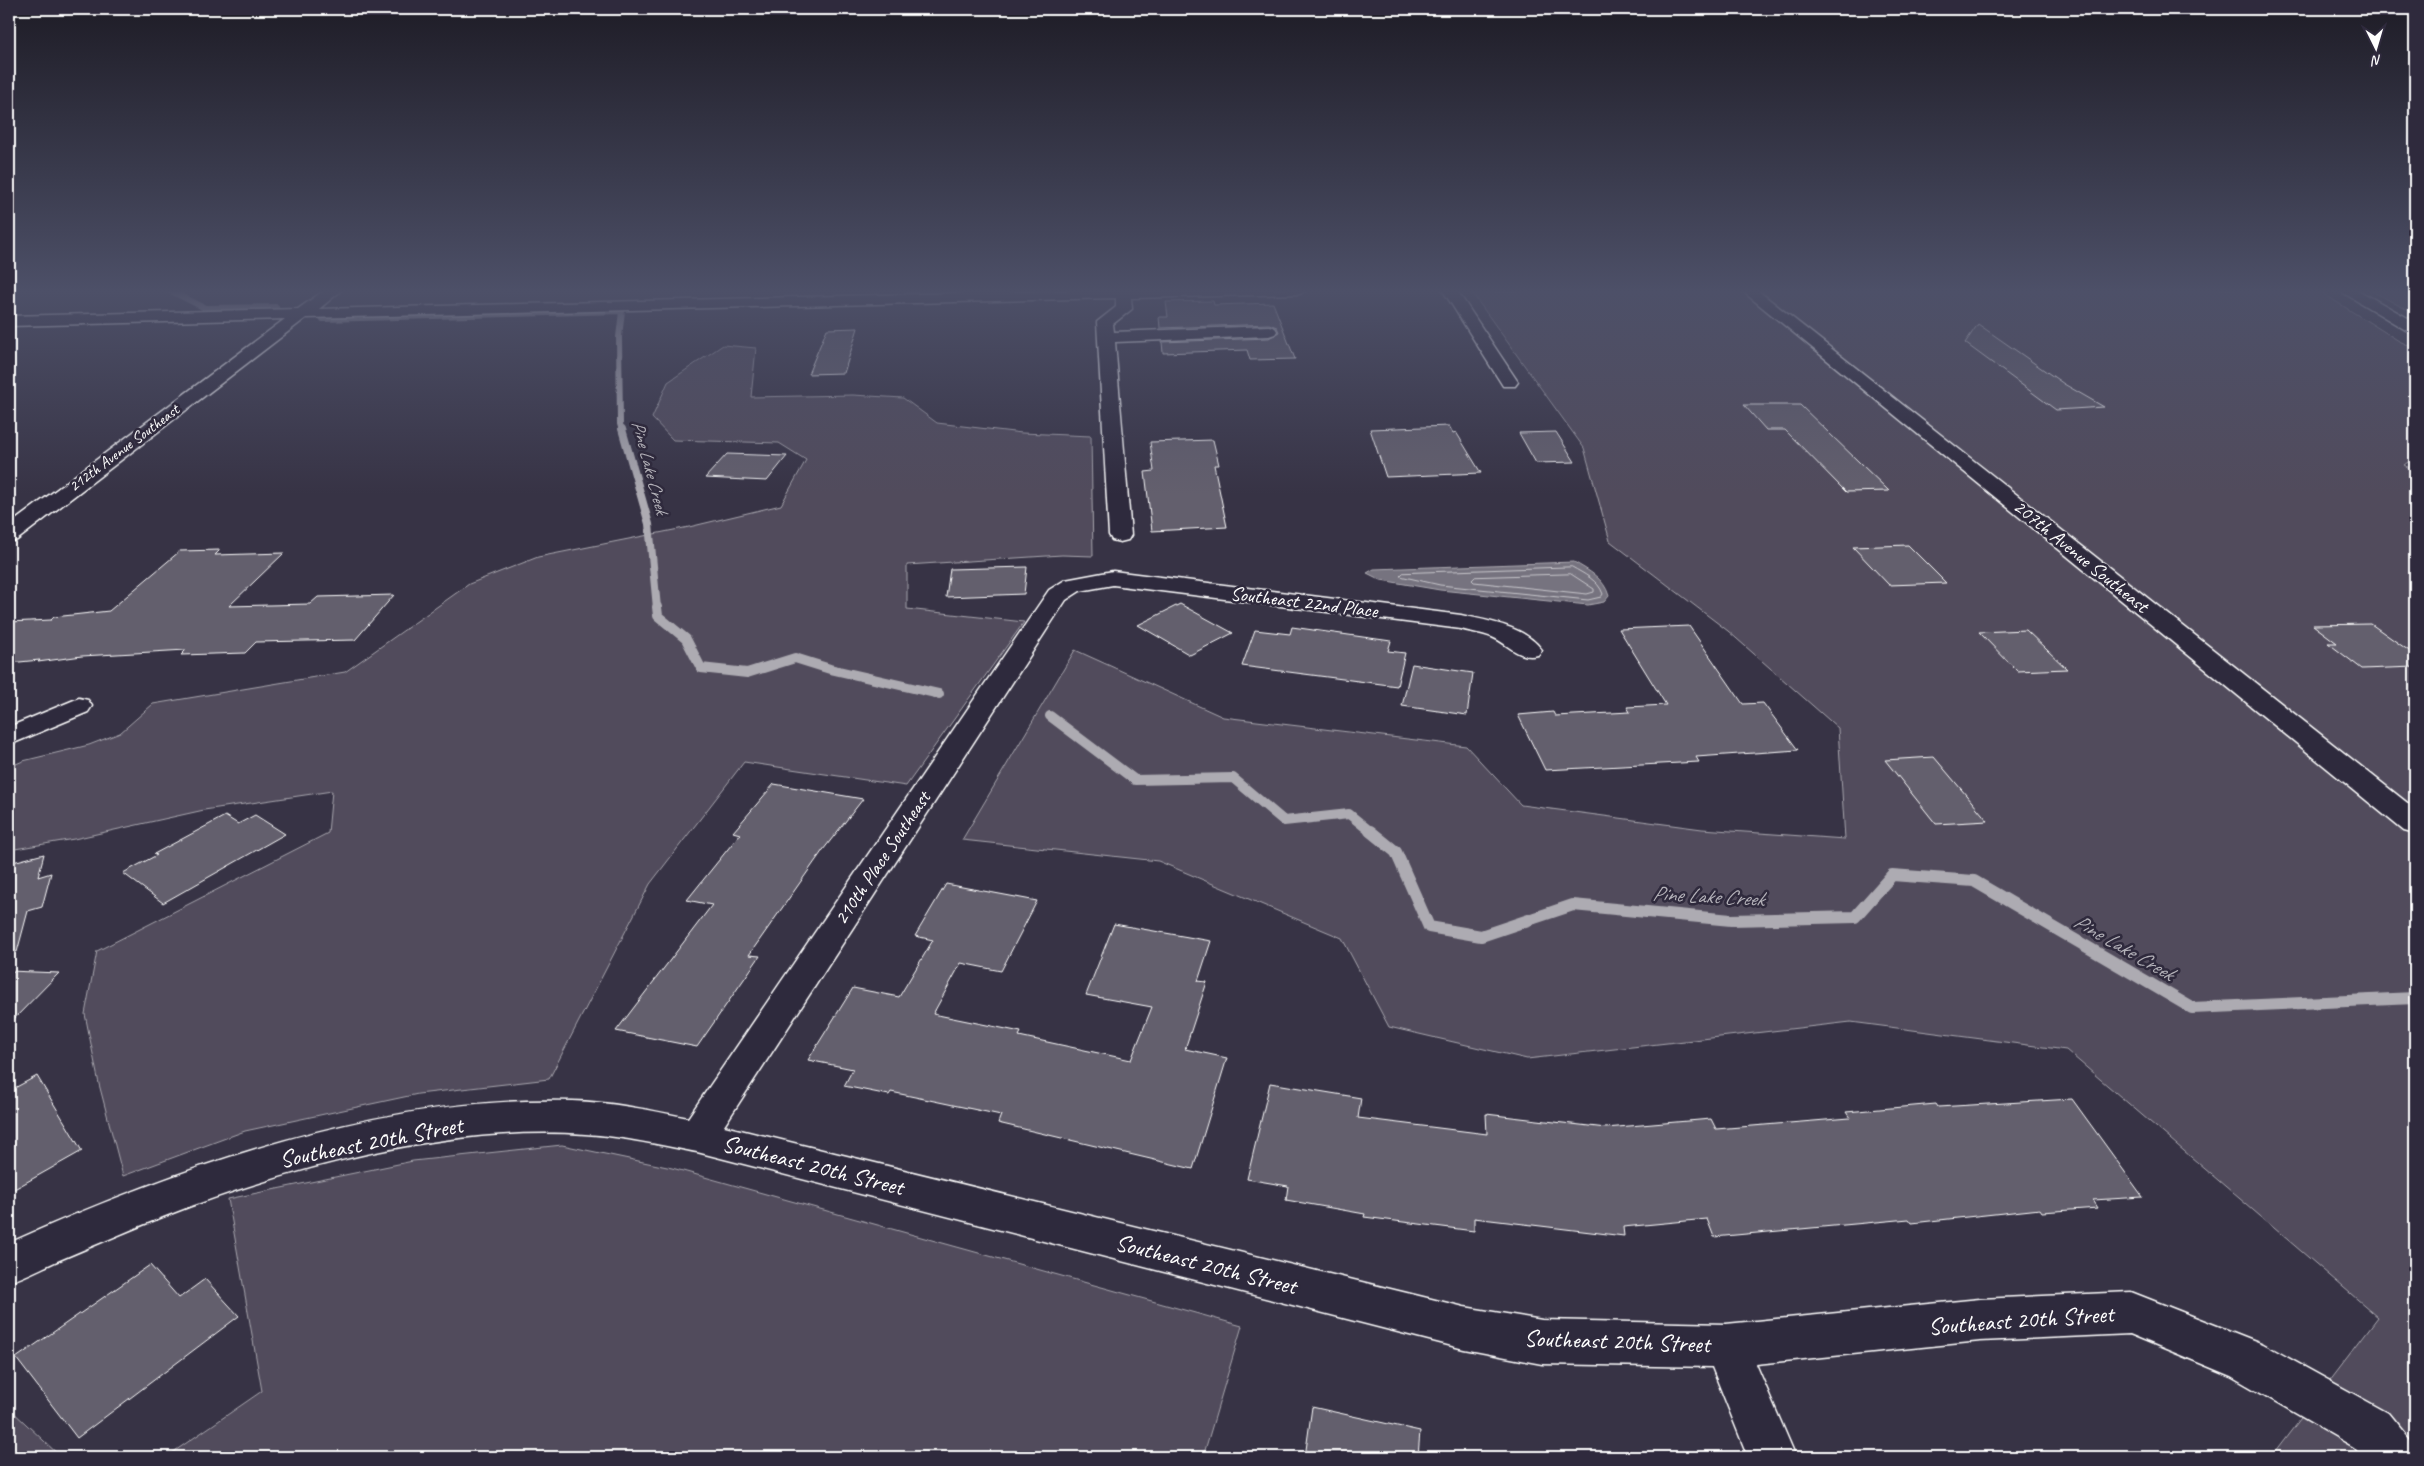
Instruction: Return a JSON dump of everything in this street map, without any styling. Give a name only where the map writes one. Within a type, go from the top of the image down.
[{"type":"street","name":"212th Avenue Southeast","points":[[9,535],[243,357]]},
{"type":"street","points":[[1108,357],[1120,535]]},
{"type":"street","points":[[1493,357],[1509,382]]},
{"type":"street","name":"207th Avenue Southeast","points":[[1832,357],[2415,824]]},
{"type":"street","name":"Southeast 22nd Place","points":[[1073,585],[1113,578],[1461,622],[1501,632],[1529,650]]},
{"type":"street","name":"210th Place Southeast","points":[[697,1136],[1057,595],[1073,585]]},
{"type":"street","points":[[9,737],[79,706]]},
{"type":"street","name":"Southeast 20th Street","points":[[9,1263],[146,1204],[232,1172],[340,1144],[429,1126],[504,1119],[572,1117],[697,1136],[1464,1328],[1542,1342],[1726,1346],[1980,1320],[2131,1313],[2247,1360],[2371,1430],[2393,1457]]},
{"type":"street","points":[[1726,1346],[1772,1457]]},
{"type":"shaded area","points":[[705,357],[755,357],[751,397],[853,395],[903,398],[937,423],[1022,433],[1091,436],[1093,556],[1062,555],[907,565],[907,609],[1024,622],[906,786],[744,762],[650,884],[549,1079],[418,1094],[245,1131],[123,1176],[99,1084],[85,1014],[97,951],[328,833],[332,791],[204,810],[74,839],[9,850],[9,767],[23,761],[89,745],[120,733],[153,704],[345,672],[469,584],[538,557],[689,527],[781,505],[806,460],[779,443],[673,440],[652,418],[668,382]]},
{"type":"shaded area","points":[[1519,357],[2415,357],[2415,457],[2404,465],[2415,471],[2415,1457],[2280,1457],[2275,1452],[2378,1317],[2066,1050],[1851,1022],[1527,1059],[1389,1027],[1342,938],[1158,861],[962,840],[1075,650],[1223,717],[1466,746],[1521,805],[1702,829],[1845,839],[1838,728],[1728,631],[1610,541],[1584,448]]},
{"type":"shaded area","points":[[562,1145],[672,1168],[1242,1326],[1203,1457],[166,1457],[262,1391],[228,1199],[413,1161]]},
{"type":"shaded area","points":[[9,1408],[61,1457],[9,1457]]},
{"type":"water","points":[[1574,562],[1604,584],[1609,596],[1604,602],[1588,605],[1440,590],[1381,580],[1367,573],[1374,569]]},
{"type":"building","points":[[815,357],[849,357],[844,373],[808,374]]},
{"type":"building","points":[[1249,357],[1294,357],[1295,359],[1250,360]]},
{"type":"building","points":[[1985,357],[2026,357],[2064,384],[2104,407],[2056,410]]},
{"type":"building","points":[[1744,405],[1800,405],[1889,491],[1846,492],[1785,430],[1766,430]]},
{"type":"building","points":[[1449,426],[1453,433],[1456,432],[1481,473],[1386,477],[1370,429]]},
{"type":"building","points":[[1556,432],[1575,462],[1536,463],[1519,433]]},
{"type":"building","points":[[1213,440],[1219,465],[1214,465],[1227,527],[1152,531],[1145,472],[1154,471],[1150,442]]},
{"type":"building","points":[[727,454],[787,456],[767,481],[705,478]]},
{"type":"building","points":[[1908,545],[1946,583],[1889,585],[1853,547]]},
{"type":"building","points":[[220,550],[215,555],[284,553],[229,606],[310,604],[318,597],[394,595],[355,640],[256,642],[245,653],[181,655],[186,650],[82,656],[38,662],[40,660],[9,663],[9,622],[51,620],[54,617],[109,611],[180,551]]},
{"type":"building","points":[[1027,567],[1024,594],[946,597],[950,569]]},
{"type":"building","points":[[1180,604],[1233,633],[1190,655],[1138,625]]},
{"type":"building","points":[[2371,624],[2415,655],[2415,667],[2362,669],[2328,643],[2337,643],[2313,625]]},
{"type":"building","points":[[1689,626],[1743,704],[1763,703],[1798,750],[1696,757],[1699,762],[1545,770],[1518,715],[1553,712],[1555,716],[1630,712],[1627,707],[1666,705],[1619,629]]},
{"type":"building","points":[[1292,627],[1391,641],[1388,651],[1405,653],[1397,686],[1242,666],[1255,630],[1290,634]]},
{"type":"building","points":[[2026,630],[2067,669],[2017,671],[1979,632]]},
{"type":"building","points":[[1412,664],[1473,673],[1467,715],[1402,706]]},
{"type":"building","points":[[1934,757],[1988,821],[1936,824],[1885,760]]},
{"type":"building","points":[[774,784],[863,799],[823,850],[749,955],[760,956],[697,1047],[616,1031],[712,905],[687,900],[740,834],[733,832]]},
{"type":"building","points":[[255,815],[285,834],[163,903],[123,873],[225,816],[238,824]]},
{"type":"building","points":[[44,854],[38,877],[51,873],[42,907],[28,911],[17,952],[9,951],[9,863]]},
{"type":"building","points":[[946,884],[1037,901],[1001,971],[961,963],[933,1014],[1021,1032],[1019,1036],[1131,1060],[1152,1007],[1086,995],[1114,924],[1211,941],[1198,981],[1207,982],[1185,1049],[1227,1058],[1193,1169],[998,1123],[1001,1115],[891,1092],[889,1095],[844,1086],[853,1069],[808,1060],[853,988],[899,997],[933,940],[915,936]]},
{"type":"building","points":[[9,971],[59,973],[9,1024]]},
{"type":"building","points":[[37,1076],[82,1151],[9,1192],[9,1091]]},
{"type":"building","points":[[1270,1083],[1361,1098],[1358,1118],[1487,1134],[1486,1114],[1606,1128],[1711,1119],[1716,1129],[1850,1118],[1846,1112],[1936,1104],[1938,1107],[2072,1099],[2143,1197],[2093,1200],[2098,1208],[2042,1212],[2040,1209],[1912,1223],[1909,1219],[1714,1237],[1707,1219],[1623,1227],[1624,1236],[1474,1218],[1474,1231],[1364,1217],[1365,1214],[1286,1200],[1288,1186],[1247,1179]]},
{"type":"building","points":[[150,1265],[179,1298],[205,1279],[239,1316],[77,1438],[16,1358]]},
{"type":"building","points":[[1312,1407],[1420,1431],[1418,1457],[1305,1457]]},
{"type":"waterway","name":"Pine Lake Creek","points":[[619,357],[620,424],[622,431]]},
{"type":"waterway","name":"Pine Lake Creek","points":[[622,429],[649,524],[657,608]]},
{"type":"waterway","name":"Pine Lake Creek","points":[[657,607],[658,616],[686,639],[701,668],[747,673],[795,658],[830,669],[939,694]]},
{"type":"waterway","name":"Pine Lake Creek","points":[[1050,716],[1135,780],[1233,778],[1284,821],[1349,814],[1371,832]]},
{"type":"waterway","name":"Pine Lake Creek","points":[[1370,831],[1396,852],[1429,927],[1481,936],[1573,905],[1731,920],[1855,917],[1892,875],[1974,881],[2192,1008],[2415,998]]}]
